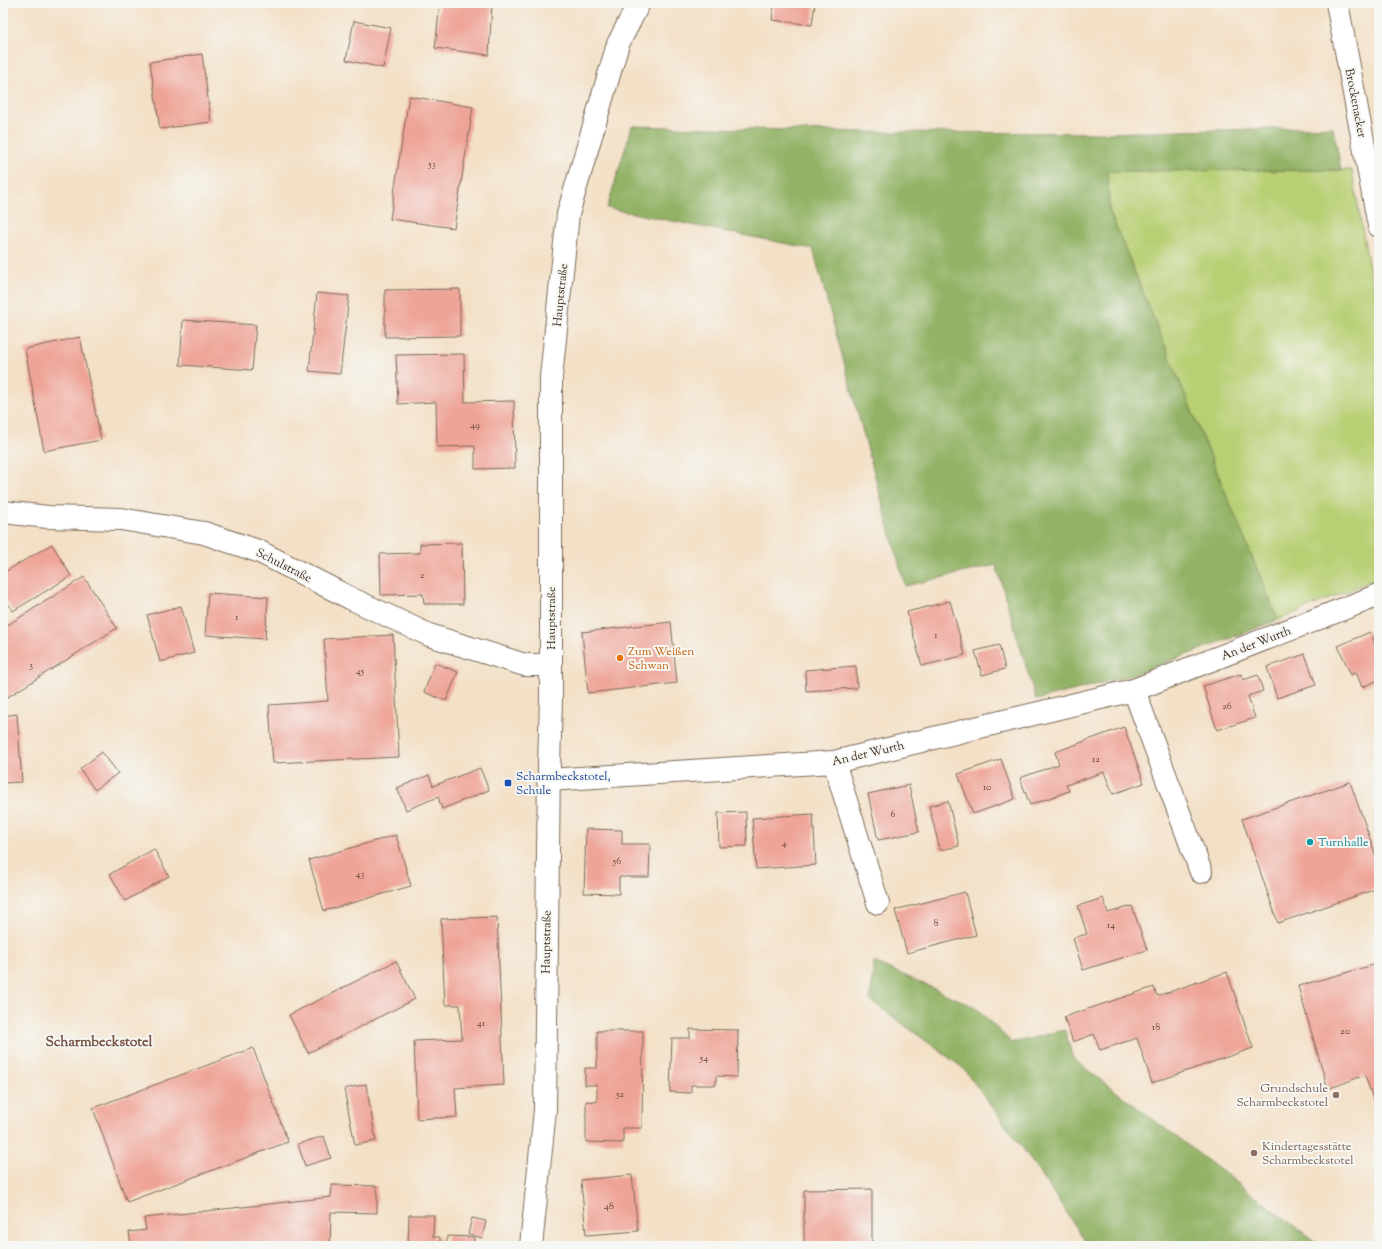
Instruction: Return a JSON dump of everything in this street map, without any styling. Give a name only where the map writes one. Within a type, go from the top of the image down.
[{"type":"street","name":"Hauptstraße","points":[[531,1246],[545,1110],[548,780],[551,665],[551,377],[568,214],[618,44],[639,3]]},
{"type":"street","name":"Brockenacker","points":[[1337,3],[1379,226]]},
{"type":"street","name":"Schulstraße","points":[[3,512],[48,517],[121,519],[204,533],[258,551],[350,598],[429,635],[525,665],[551,665]]},
{"type":"street","name":"An der Wurth","points":[[548,780],[834,762],[1134,690],[1379,595]]},
{"type":"street","points":[[1134,690],[1201,872]]},
{"type":"street","points":[[834,762],[878,903]]},
{"type":"green space","points":[[632,126],[869,132],[1105,133],[1333,127],[1341,170],[1108,171],[1109,210],[1278,620],[1133,675],[1036,700],[996,565],[905,586],[813,249],[607,208]]},
{"type":"green space","points":[[1352,170],[1369,268],[1379,306],[1379,578],[1278,620],[1109,210],[1108,171]]},
{"type":"green space","points":[[874,962],[975,1007],[1012,1043],[1065,1030],[1073,1059],[1321,1246],[1089,1246],[1022,1147],[963,1068],[870,1000]]},
{"type":"building","points":[[440,3],[492,3],[489,55],[435,48]]},
{"type":"building","points":[[774,3],[815,3],[812,25],[772,20]]},
{"type":"building","points":[[354,21],[391,28],[383,68],[346,60]]},
{"type":"building","points":[[202,54],[211,122],[160,129],[150,62]]},
{"type":"building","points":[[409,96],[473,107],[454,228],[390,219]]},
{"type":"building","points":[[460,289],[460,336],[385,337],[385,290]]},
{"type":"building","points":[[317,293],[349,296],[340,374],[309,371]]},
{"type":"building","points":[[183,320],[256,325],[252,370],[180,365]]},
{"type":"building","points":[[80,337],[101,440],[44,451],[25,349]]},
{"type":"building","points":[[464,354],[465,402],[514,401],[515,468],[475,469],[475,446],[437,447],[436,402],[398,404],[396,355]]},
{"type":"building","points":[[462,543],[463,604],[424,604],[423,594],[381,595],[380,554],[420,553],[420,544]]},
{"type":"building","points":[[52,544],[71,576],[13,611],[3,595],[3,573]]},
{"type":"building","points":[[84,577],[117,628],[3,700],[3,628]]},
{"type":"building","points":[[208,593],[268,597],[265,639],[205,635]]},
{"type":"building","points":[[950,601],[965,655],[922,666],[907,612]]},
{"type":"building","points":[[181,606],[194,653],[160,662],[147,615]]},
{"type":"building","points":[[671,622],[677,683],[588,693],[582,632]]},
{"type":"building","points":[[1370,632],[1379,653],[1379,662],[1377,663],[1379,667],[1379,680],[1362,687],[1356,672],[1351,675],[1338,646]]},
{"type":"building","points":[[393,635],[399,757],[273,763],[269,705],[328,701],[324,639]]},
{"type":"building","points":[[999,645],[1005,669],[982,675],[975,651]]},
{"type":"building","points":[[1305,654],[1316,685],[1277,698],[1267,667]]},
{"type":"building","points":[[435,663],[458,672],[446,701],[424,692]]},
{"type":"building","points":[[856,666],[857,688],[806,691],[805,670]]},
{"type":"building","points":[[1241,674],[1243,680],[1258,675],[1263,691],[1248,696],[1255,718],[1217,730],[1203,686]]},
{"type":"building","points":[[17,714],[22,782],[3,783],[3,716]]},
{"type":"building","points":[[1124,727],[1144,783],[1113,794],[1104,772],[1066,785],[1069,791],[1030,805],[1020,778],[1059,764],[1055,752]]},
{"type":"building","points":[[102,752],[118,773],[95,790],[80,769]]},
{"type":"building","points":[[1001,759],[1015,799],[973,814],[958,774]]},
{"type":"building","points":[[480,768],[489,790],[442,809],[438,797],[406,810],[397,788],[429,775],[433,786]]},
{"type":"building","name":"Turnhalle","points":[[1350,782],[1379,864],[1379,888],[1278,923],[1242,819]]},
{"type":"building","points":[[909,785],[919,832],[878,840],[868,794]]},
{"type":"building","points":[[948,801],[959,846],[940,850],[929,806]]},
{"type":"building","points":[[746,812],[747,846],[719,847],[718,813]]},
{"type":"building","points":[[813,814],[816,865],[756,869],[752,818]]},
{"type":"building","points":[[586,829],[622,830],[622,844],[650,844],[649,877],[619,877],[619,894],[584,893]]},
{"type":"building","points":[[396,835],[411,886],[324,911],[309,860]]},
{"type":"building","points":[[154,849],[169,876],[125,901],[110,874]]},
{"type":"building","points":[[965,892],[976,935],[907,953],[895,910]]},
{"type":"building","points":[[1103,898],[1108,913],[1132,906],[1147,950],[1083,970],[1073,938],[1087,934],[1078,906]]},
{"type":"building","points":[[497,917],[504,1085],[455,1088],[457,1117],[417,1119],[414,1041],[462,1039],[460,1005],[445,1005],[441,919]]},
{"type":"building","points":[[396,961],[415,999],[308,1053],[289,1015]]},
{"type":"building","points":[[1377,964],[1379,968],[1379,1117],[1365,1075],[1328,1089],[1298,986]]},
{"type":"building","points":[[1227,972],[1253,1048],[1152,1083],[1137,1038],[1100,1050],[1094,1034],[1073,1042],[1064,1017],[1154,987],[1157,996]]},
{"type":"building","points":[[690,1029],[738,1030],[737,1077],[716,1076],[716,1085],[691,1085],[691,1093],[670,1092],[672,1038],[690,1038]]},
{"type":"building","points":[[597,1031],[643,1031],[642,1128],[623,1128],[623,1143],[586,1142],[586,1101],[597,1102],[597,1085],[585,1085],[585,1068],[597,1068]]},
{"type":"building","points":[[253,1048],[288,1142],[127,1202],[93,1108]]},
{"type":"building","points":[[366,1084],[376,1141],[355,1145],[344,1089]]},
{"type":"building","points":[[324,1136],[331,1158],[305,1166],[298,1144]]},
{"type":"building","points":[[632,1175],[638,1231],[586,1235],[581,1180]]},
{"type":"building","points":[[332,1185],[377,1186],[377,1213],[331,1212],[330,1246],[131,1246],[129,1232],[146,1230],[144,1218],[331,1197]]},
{"type":"building","points":[[872,1189],[872,1246],[804,1246],[804,1190]]},
{"type":"building","points":[[409,1215],[434,1215],[433,1237],[440,1237],[440,1246],[408,1246]]},
{"type":"building","points":[[472,1218],[486,1221],[482,1238],[468,1234]]},
{"type":"building","points":[[447,1236],[474,1237],[474,1246],[447,1246]]},
{"type":"place","name":"Zum Weißen Schwan","points":[[620,658]]},
{"type":"place","name":"Scharmbeckstotel, Schule","points":[[508,783]]},
{"type":"place","name":"Turnhalle","points":[[1310,842]]},
{"type":"place","name":"Grundschule Scharmbeckstotel","points":[[1336,1095]]},
{"type":"place","name":"Kindertagesstätte Scharmbeckstotel","points":[[1254,1153]]},
{"type":"district","name":"Scharmbeckstotel","points":[[99,1041]]}]
